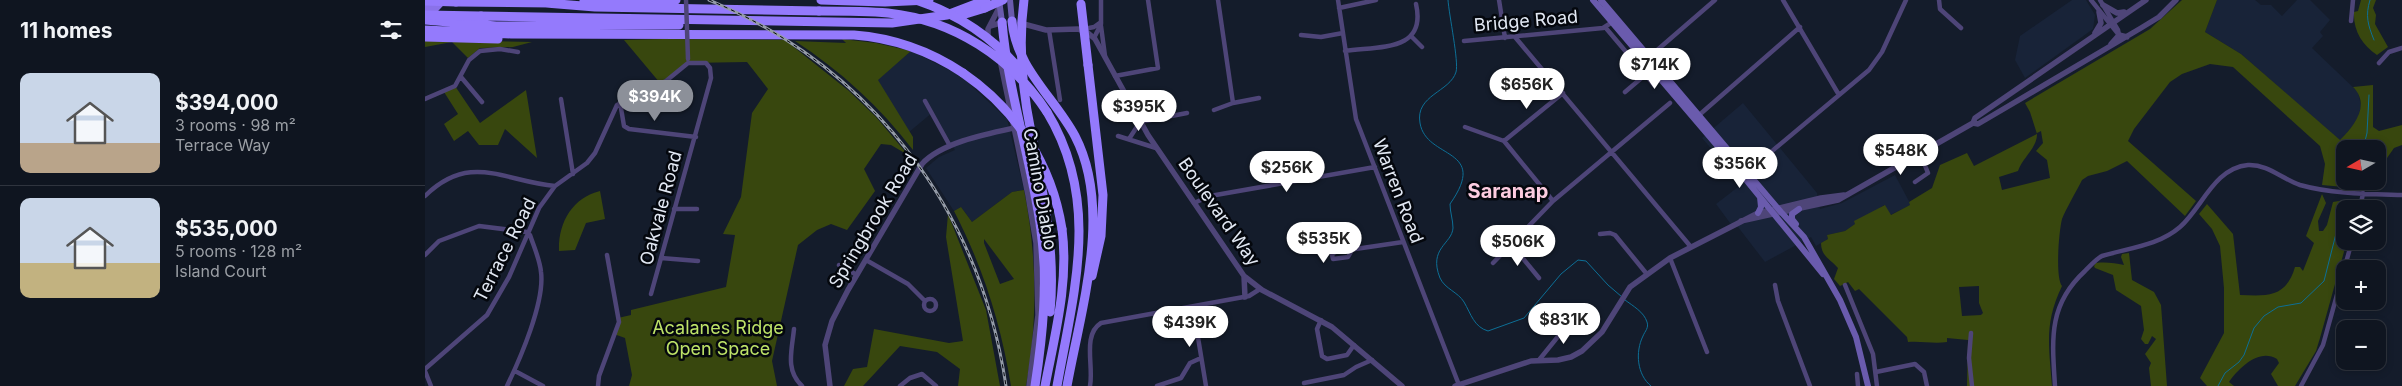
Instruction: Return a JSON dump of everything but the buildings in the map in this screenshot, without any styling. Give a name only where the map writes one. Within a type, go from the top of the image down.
[{"type":"highway","points":[[425,10],[433,0]]},
{"type":"highway","points":[[425,20],[443,0]]},
{"type":"highway","points":[[425,1],[546,3],[676,0]]},
{"type":"highway","points":[[821,0],[907,2],[929,0]]},
{"type":"highway","points":[[916,0],[959,19],[996,46],[1031,83],[1063,141],[1073,171],[1080,213],[1080,254],[1057,386]]},
{"type":"highway","points":[[1024,0],[1021,70],[1046,207],[1052,256],[1050,304],[1039,386]]},
{"type":"highway","points":[[425,15],[666,18],[714,22],[892,23],[947,15],[964,15],[985,3],[1001,2]]},
{"type":"highway","points":[[1081,2],[1102,178],[1103,211],[1090,287],[1082,305]]},
{"type":"highway","points":[[546,3],[595,7],[897,14],[929,22],[975,42],[1003,62],[1027,85],[1047,112]]},
{"type":"highway","points":[[425,20],[504,27],[698,25],[714,22]]},
{"type":"highway","points":[[1012,21],[1014,38],[1020,56],[1071,130],[1083,153],[1091,178],[1094,201],[1093,226],[1082,305],[1067,386]]},
{"type":"highway","points":[[1002,22],[1009,72],[1039,215],[1044,255],[1044,312],[1035,386]]},
{"type":"highway","points":[[426,35],[435,30],[528,34],[854,35],[910,46],[933,56],[963,73],[1002,105],[1030,143],[1051,184],[1062,229],[1064,262],[1063,286],[1045,386]]},
{"type":"highway","points":[[426,35],[513,39],[528,34]]},
{"type":"main road","points":[[1010,0],[1012,21]]},
{"type":"main road","points":[[1593,0],[1615,20]]},
{"type":"main road","points":[[1601,0],[1694,120],[1759,196],[1800,232]]},
{"type":"main road","points":[[1001,2],[1002,22]]},
{"type":"main road","points":[[1647,59],[1699,115],[1747,172],[1825,277],[1840,300],[1856,337],[1868,386]]},
{"type":"main road","points":[[1758,213],[1761,205],[1759,196]]},
{"type":"main road","points":[[1799,209],[1793,212],[1792,216],[1825,277]]},
{"type":"street","points":[[686,0],[688,61],[666,81],[620,102],[624,126],[629,129],[695,137]]},
{"type":"street","points":[[1101,0],[1101,22],[1106,57]]},
{"type":"street","points":[[1115,76],[1158,68],[1148,0]]},
{"type":"street","points":[[1218,0],[1233,103]]},
{"type":"street","name":"Warren Road","points":[[1338,0],[1355,119],[1457,386]]},
{"type":"street","points":[[1339,8],[1376,0]]},
{"type":"street","points":[[1501,0],[1507,38]]},
{"type":"street","points":[[1705,0],[1709,5]]},
{"type":"street","points":[[1647,59],[1715,0]]},
{"type":"street","points":[[1783,0],[1839,95]]},
{"type":"street","points":[[1747,172],[1869,70],[1882,53],[1906,0]]},
{"type":"street","points":[[1939,0],[1940,9],[1961,28]]},
{"type":"street","points":[[2091,0],[2099,12],[2111,23]]},
{"type":"street","points":[[1973,123],[1975,118],[2146,0]]},
{"type":"street","points":[[1457,386],[1539,360],[1563,359],[1582,351],[1602,332],[1627,290],[1646,273],[1670,258],[1758,213],[1799,209],[1838,200],[1973,123],[1978,124],[2109,48],[2159,16],[2176,0]]},
{"type":"street","points":[[2351,22],[2353,0]]},
{"type":"street","points":[[991,26],[1001,2]]},
{"type":"street","points":[[2102,3],[2117,14],[2129,11]]},
{"type":"street","points":[[2102,3],[2119,35],[2127,37]]},
{"type":"street","points":[[1345,51],[1399,43],[1412,37],[1417,22],[1416,4]]},
{"type":"street","points":[[2094,35],[2101,23],[2099,12]]},
{"type":"street","name":"Bridge Road","points":[[1464,41],[1605,27],[1615,20]]},
{"type":"street","points":[[991,26],[1012,21],[1049,30],[1072,28],[1082,30],[1092,28],[1101,22]]},
{"type":"street","points":[[1094,38],[1101,22]]},
{"type":"street","name":"Camino Diablo","points":[[991,26],[987,36],[998,53],[1031,210],[1037,261],[1037,331],[1029,386]]},
{"type":"street","points":[[1605,27],[1655,85]]},
{"type":"street","points":[[1694,120],[1800,27]]},
{"type":"street","points":[[1049,30],[1060,100]]},
{"type":"street","name":"Boulevard Way","points":[[1082,30],[1094,38],[1106,57],[1139,122],[1244,276],[1260,289],[1321,320],[1354,345],[1401,386]]},
{"type":"street","points":[[1301,36],[1321,37],[1343,33]]},
{"type":"street","points":[[2109,48],[2119,35]]},
{"type":"street","points":[[1412,37],[1422,47]]},
{"type":"street","points":[[1515,37],[1691,247]]},
{"type":"street","points":[[2379,63],[2389,52],[2402,48]]},
{"type":"street","points":[[425,99],[455,86],[469,60],[480,51],[500,50],[518,52]]},
{"type":"street","name":"Oakvale Road","points":[[651,294],[711,73],[706,63],[688,61]]},
{"type":"street","points":[[1625,92],[1645,75]]},
{"type":"street","points":[[461,77],[482,102]]},
{"type":"street","points":[[1504,141],[1563,93]]},
{"type":"street","points":[[1214,110],[1233,103],[1259,98]]},
{"type":"street","points":[[561,99],[573,174]]},
{"type":"street","points":[[925,101],[949,146]]},
{"type":"street","name":"Terrace Road","points":[[425,370],[487,315],[509,277],[539,208],[555,186],[587,163],[595,153],[614,109],[620,102]]},
{"type":"street","points":[[1493,263],[1553,202],[1670,103]]},
{"type":"street","points":[[1129,139],[1139,122],[1187,113]]},
{"type":"street","points":[[1465,126],[1504,141],[1553,202]]},
{"type":"street","name":"Springbrook Road","points":[[831,386],[825,353],[827,336],[848,290],[923,164],[935,152],[949,146],[1014,128]]},
{"type":"street","points":[[1118,136],[1156,148]]},
{"type":"street","points":[[1915,182],[1928,173],[1920,153]]},
{"type":"street","points":[[2055,386],[2053,330],[2056,314],[2070,284],[2099,257],[2162,240],[2179,228],[2197,209],[2221,177],[2232,169],[2240,166],[2258,166],[2299,184],[2363,194],[2402,195]]},
{"type":"street","points":[[1194,203],[1210,196],[1375,168]]},
{"type":"street","points":[[425,196],[446,178],[478,171],[495,172],[522,181],[555,186]]},
{"type":"street","points":[[2362,200],[2363,194]]},
{"type":"street","points":[[1741,221],[1844,195]]},
{"type":"street","points":[[1817,206],[1819,202],[1834,196]]},
{"type":"street","points":[[674,210],[697,209]]},
{"type":"street","points":[[425,255],[439,241],[479,226],[527,232],[533,243],[541,272],[541,293],[515,370],[507,386]]},
{"type":"street","points":[[1600,234],[1609,233],[1615,235],[1646,273]]},
{"type":"street","points":[[1352,250],[1403,242]]},
{"type":"street","points":[[1511,244],[1539,278]]},
{"type":"street","points":[[2301,386],[2323,345],[2349,250]]},
{"type":"street","points":[[598,386],[613,334],[619,322],[607,255]]},
{"type":"street","points":[[661,258],[698,260]]},
{"type":"street","points":[[1670,258],[1707,352]]},
{"type":"street","points":[[867,260],[908,284],[925,301]]},
{"type":"street","points":[[839,264],[857,275]]},
{"type":"street","points":[[1244,276],[1245,297]]},
{"type":"street","points":[[1775,285],[1778,301],[1810,386]]},
{"type":"street","points":[[1845,285],[1865,330],[1873,354],[1877,386]]},
{"type":"street","points":[[1090,386],[1092,370],[1090,337],[1097,326],[1245,297],[1255,294],[1260,289]]},
{"type":"street","points":[[1193,307],[1206,386]]},
{"type":"street","points":[[1539,360],[1573,318]]},
{"type":"street","points":[[1321,320],[1317,330],[1322,356],[1327,359],[1347,355],[1354,345]]},
{"type":"street","points":[[794,329],[792,372],[794,378],[802,386]]},
{"type":"street","points":[[1971,333],[1969,358],[1972,386]]},
{"type":"street","points":[[1157,386],[1181,378],[1190,363],[1201,358]]},
{"type":"street","points":[[1304,383],[1339,377],[1372,360]]},
{"type":"street","points":[[1875,372],[1915,364],[1924,372],[1927,386]]},
{"type":"street","points":[[425,370],[431,386]]},
{"type":"street","points":[[515,370],[543,386]]},
{"type":"street","points":[[900,386],[910,378],[923,374],[937,386]]},
{"type":"street","points":[[1857,374],[1859,386]]},
{"type":"shaded area","points":[[2072,0],[2086,0],[2095,15],[2093,29],[2025,78],[2015,60],[2020,36]]},
{"type":"shaded area","points":[[2217,0],[2255,0],[2261,5],[2271,5],[2282,16],[2297,0],[2310,0],[2330,20],[2320,32],[2323,36],[2312,48],[2358,92],[2361,105],[2358,120],[2339,140],[2241,54],[2205,32]]},
{"type":"shaded area","points":[[911,51],[961,76],[1007,119],[1024,190],[1012,192],[972,222],[961,207],[954,211],[926,168],[939,157],[955,150],[933,112],[909,132],[877,80]]},
{"type":"shaded area","points":[[1743,103],[1817,193],[1820,209],[1842,203],[1895,175],[1911,205],[1890,215],[1884,205],[1845,231],[1827,235],[1828,239],[1816,246],[1811,237],[1765,262],[1738,227],[1733,227],[1716,204],[1742,184],[1702,138]]},
{"type":"green space","points":[[2182,0],[2217,0],[2205,32],[2241,54],[2340,140],[2336,140],[2336,186],[2322,185],[2325,164],[2320,146],[2233,67],[2210,64],[2182,74],[2170,82],[2134,129],[2128,141],[2196,201],[2185,216],[2127,161],[2082,180],[2062,219],[2061,225],[2058,264],[2062,286],[2052,312],[2049,335],[2052,386],[1967,386],[1968,340],[1947,338],[1947,342],[1942,343],[1908,342],[1907,337],[1859,289],[1855,291],[1848,282],[1840,286],[1834,279],[1838,268],[1824,254],[1821,243],[1828,239],[1827,235],[1845,231],[1855,224],[1854,221],[1885,205],[1891,215],[1910,205],[1909,202],[1932,188],[1940,165],[1967,153],[1974,166],[2037,134],[2025,103],[2150,29]],"holes":[[[2041,131],[2043,143],[2036,151],[2047,160],[2050,178],[2002,190],[1999,177],[2018,171],[2033,147],[2037,133]],[[1979,286],[1979,303],[1983,313],[1981,315],[1962,316],[1959,287]]]},
{"type":"green space","points":[[2361,0],[2376,0],[2373,8],[2376,15],[2375,24],[2388,47],[2377,55],[2363,42],[2355,25],[2354,12],[2358,11]]},
{"type":"green space","points":[[842,39],[876,43],[911,51],[878,80],[913,137],[913,150],[887,119],[844,77],[795,41],[846,43]]},
{"type":"green space","points":[[425,40],[532,42],[513,47],[480,48],[468,58],[452,42],[425,47]]},
{"type":"green space","name":"Acalanes Ridge Open Space","points":[[624,40],[785,40],[849,91],[876,117],[908,155],[891,145],[881,144],[864,169],[875,191],[847,230],[831,224],[817,230],[798,245],[772,361],[777,386],[629,386],[632,375],[625,338],[614,334],[618,318],[631,315],[631,310],[726,287],[735,235],[723,234],[741,197],[752,113],[768,89],[747,62],[688,63],[660,83]]},
{"type":"green space","points":[[2373,85],[2373,127],[2379,131],[2402,125],[2402,145],[2394,148],[2386,160],[2386,140],[2340,140],[2359,115],[2361,101],[2353,87]]},
{"type":"green space","points":[[455,86],[480,123],[526,90],[537,158],[505,129],[498,145],[479,145],[468,131],[454,141],[444,124],[458,114],[444,92]]},
{"type":"green space","points":[[1024,190],[1034,264],[1033,337],[1026,386],[1011,386],[1002,340],[990,296],[974,253],[954,211],[961,207],[972,222],[1012,192]],"holes":[[[984,239],[1014,279],[1000,284]]]},
{"type":"green space","points":[[600,191],[605,219],[586,223],[575,250],[559,251],[561,231],[569,213],[582,199]]},
{"type":"green space","points":[[2322,194],[2326,203],[2318,221],[2319,231],[2323,231],[2327,225],[2333,202],[2336,202],[2336,250],[2344,250],[2342,260],[2336,260],[2336,280],[2316,351],[2295,386],[2278,386],[2271,374],[2279,363],[2277,359],[2263,356],[2250,361],[2238,371],[2229,382],[2234,386],[2207,386],[2200,378],[2224,333],[2224,288],[2220,246],[2212,229],[2199,214],[2207,204],[2233,234],[2240,295],[2267,295],[2274,293],[2286,285],[2295,267],[2300,267],[2303,271],[2314,243],[2306,236]]},
{"type":"green space","points":[[948,214],[986,310],[1000,386],[958,386],[960,369],[937,352],[900,346],[863,386],[844,386],[853,369],[867,367],[874,329],[949,343],[963,341],[946,237]]},
{"type":"green space","points":[[2129,253],[2132,280],[2154,292],[2161,305],[2167,386],[2151,386],[2149,368],[2151,363],[2145,354],[2156,339],[2152,336],[2148,344],[2145,344],[2141,339],[2144,330],[2141,306],[2116,290],[2113,275],[2094,266],[2096,263],[2124,265],[2121,257],[2122,254]]},
{"type":"waterway","points":[[1448,0],[1457,67],[1456,72],[1453,79],[1428,100],[1420,114],[1420,123],[1425,135],[1460,163],[1463,172],[1460,186],[1450,204],[1453,225],[1452,234],[1439,253],[1437,260],[1437,268],[1442,282],[1464,302],[1473,320],[1488,331],[1524,318],[1561,274],[1578,260],[1586,261],[1622,297]]},
{"type":"waterway","points":[[2370,0],[2368,20],[2374,40]]},
{"type":"waterway","points":[[2365,140],[2369,95]]},
{"type":"waterway","points":[[2218,386],[2225,373],[2239,362],[2244,355],[2254,328],[2264,316],[2278,307],[2301,303],[2324,281],[2336,234]]},
{"type":"waterway","points":[[1625,300],[1646,318],[1647,328],[1640,342],[1638,356],[1640,370],[1651,386]]},
{"type":"railway","points":[[709,0],[768,29],[821,64],[868,106],[909,153],[944,205],[972,261],[993,322],[1006,386]]},
{"type":"district","name":"Saranap","points":[[1508,191]]}]
